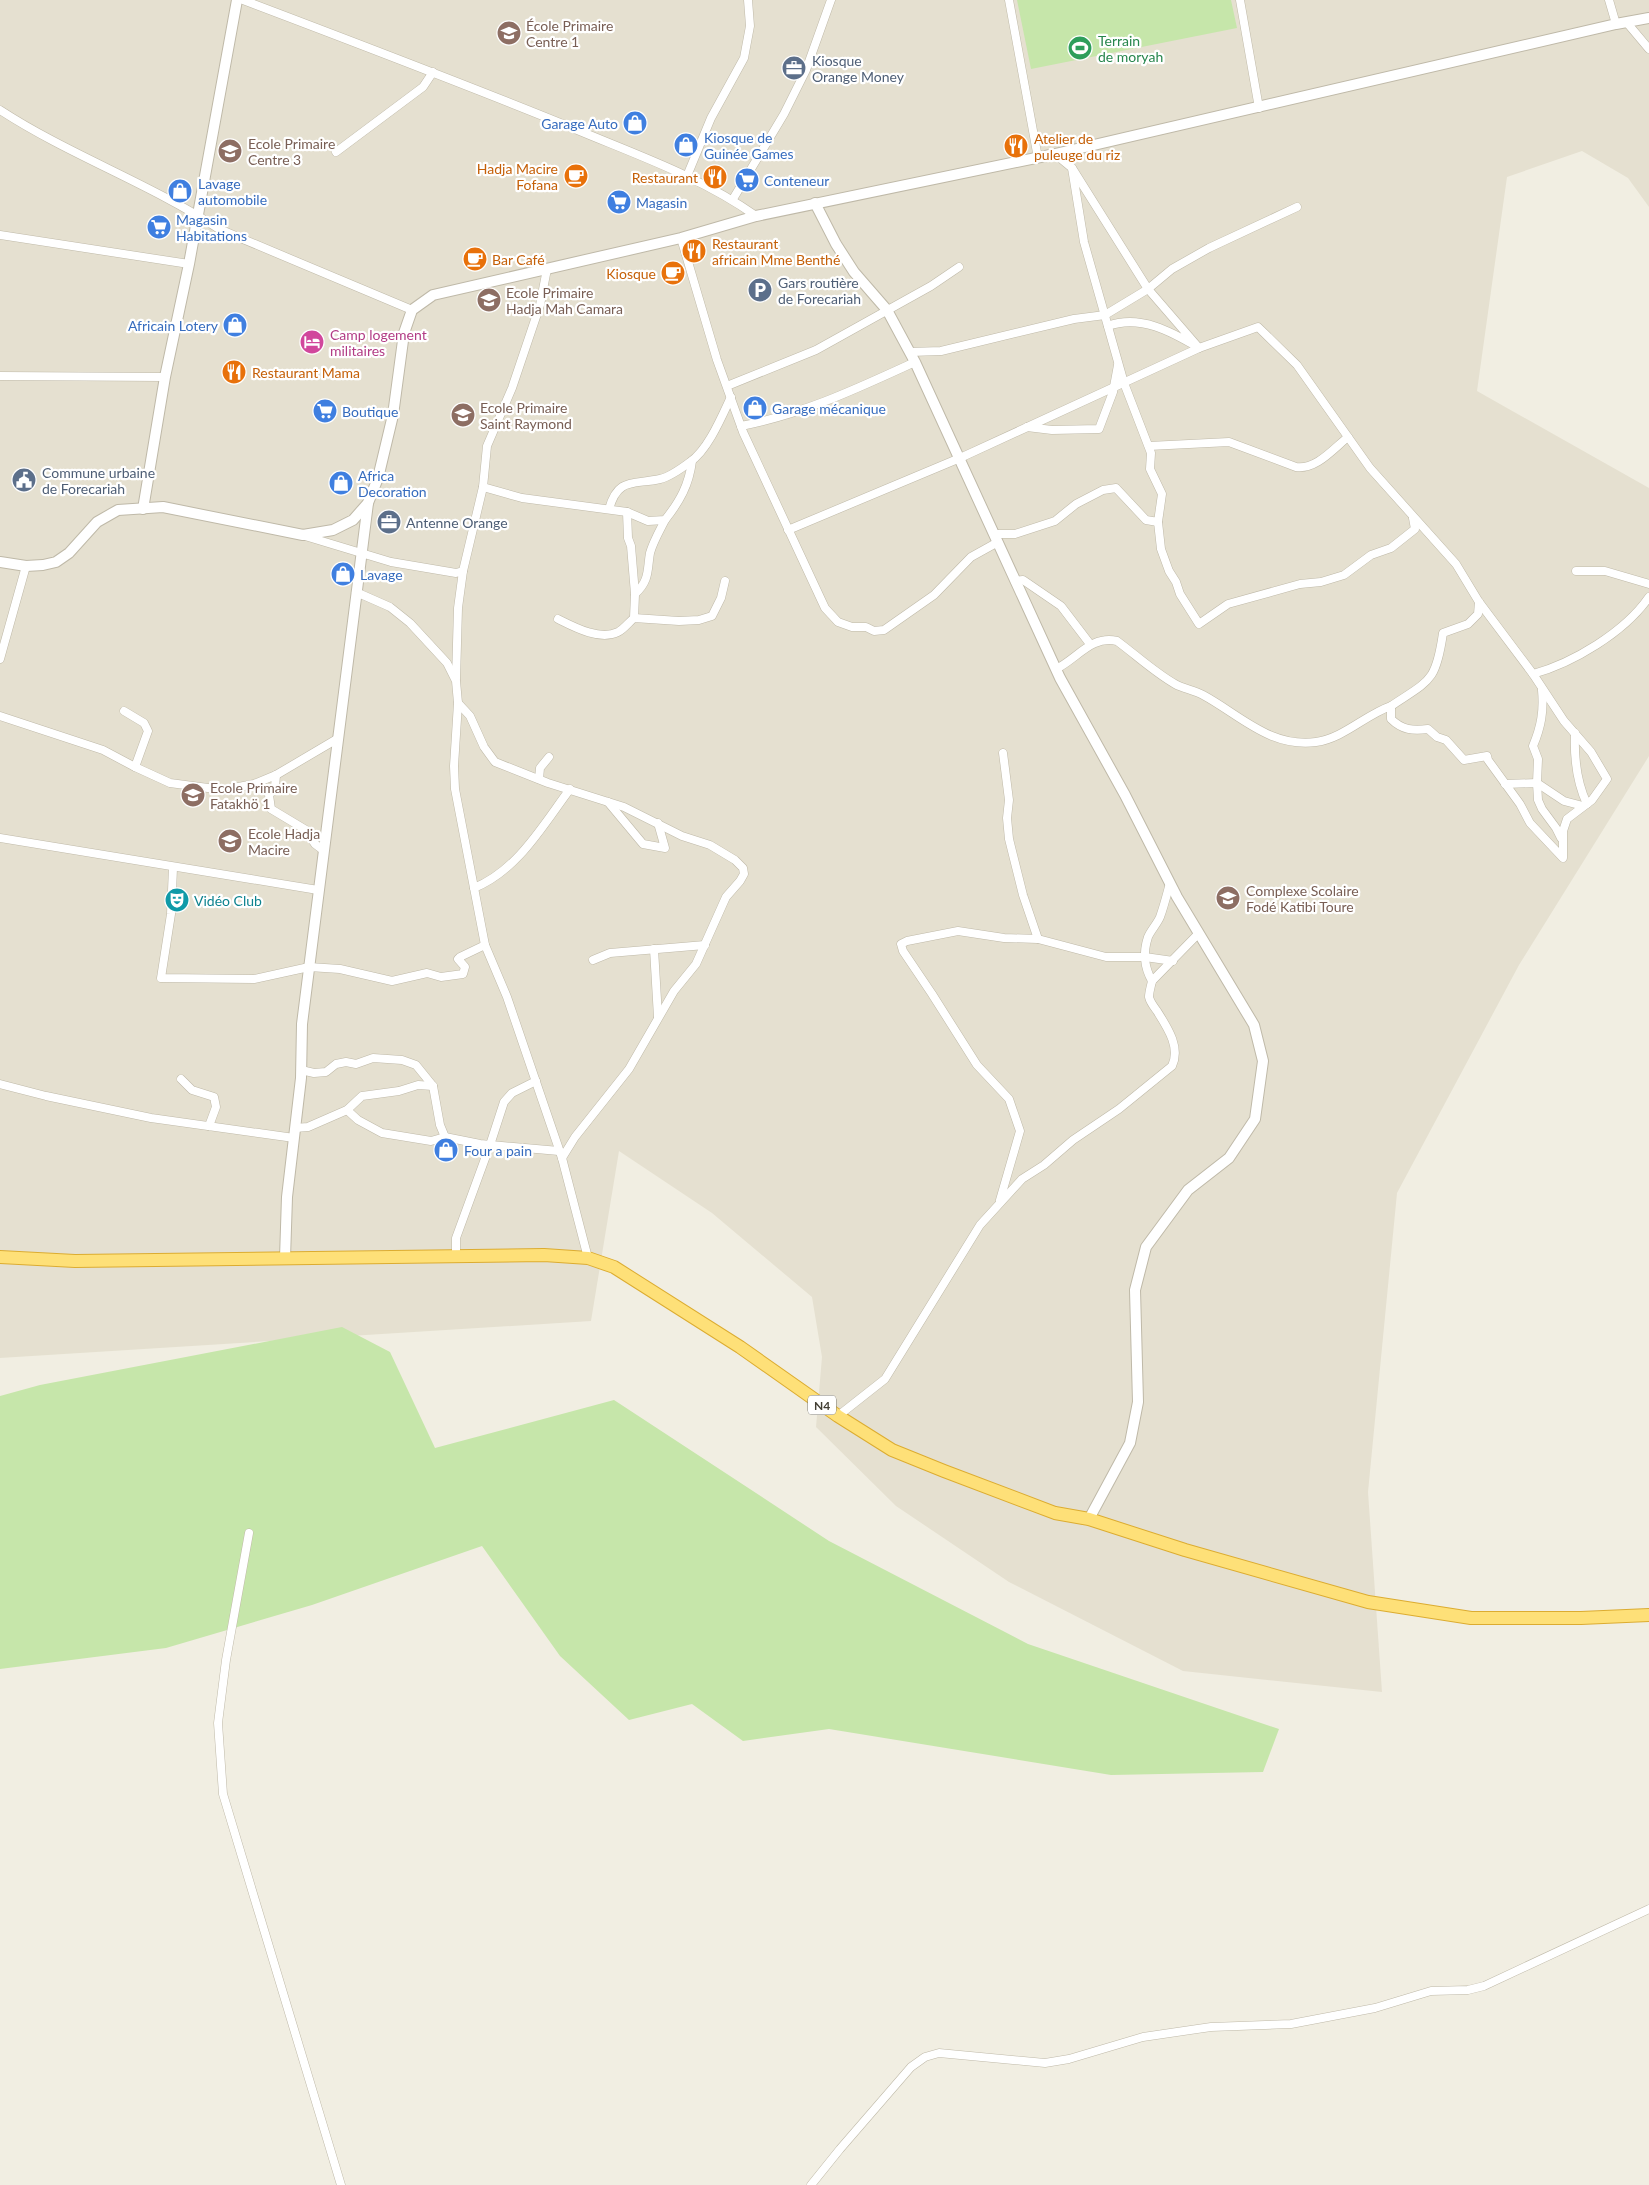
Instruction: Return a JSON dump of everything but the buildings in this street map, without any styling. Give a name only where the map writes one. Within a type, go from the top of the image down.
[{"type":"highway","name":"N4","points":[[0,1257],[75,1261],[544,1255],[588,1258],[614,1267],[740,1347],[838,1416],[892,1450],[944,1472],[1055,1513],[1089,1519],[1186,1550],[1368,1602],[1471,1618],[1582,1618],[1649,1614]]},
{"type":"street","points":[[143,509],[164,377],[189,264],[237,0]]},
{"type":"street","points":[[243,0],[433,72],[688,176],[733,199],[756,216]]},
{"type":"street","points":[[688,176],[710,118],[744,58],[750,26],[748,0]]},
{"type":"street","points":[[733,199],[784,114],[806,70],[831,0]]},
{"type":"street","points":[[1008,0],[1038,158]]},
{"type":"street","points":[[1240,0],[1259,108]]},
{"type":"street","points":[[1609,0],[1616,24]]},
{"type":"street","points":[[285,1258],[287,1197],[301,1070],[302,1024],[356,592],[363,553],[368,503],[378,478],[393,416],[404,333],[412,310],[433,295],[681,238],[756,216],[1038,158],[1616,24],[1649,18]]},
{"type":"street","points":[[1630,22],[1628,24],[1649,49]]},
{"type":"street","points":[[336,152],[417,92],[433,72]]},
{"type":"street","points":[[0,110],[96,163],[197,215],[219,229],[412,310]]},
{"type":"street","points":[[1056,154],[1072,168],[1148,289],[1199,348]]},
{"type":"street","points":[[1072,168],[1084,242],[1124,383],[1152,453],[1150,469],[1162,494],[1158,522],[1161,549],[1180,594],[1200,624],[1228,604],[1300,584],[1322,582],[1344,575],[1371,555],[1391,548],[1415,529],[1413,517]]},
{"type":"street","points":[[815,203],[836,244],[854,272],[887,310],[910,352],[1056,669],[1125,795],[1170,883],[1254,1024],[1263,1060],[1255,1119],[1229,1158],[1188,1190],[1146,1248],[1135,1290],[1138,1402],[1130,1443],[1089,1519]]},
{"type":"street","points":[[910,352],[941,351],[1074,319],[1105,315],[1148,289],[1172,269],[1209,248],[1297,207]]},
{"type":"street","points":[[0,235],[189,264]]},
{"type":"street","points":[[681,238],[706,323],[741,426],[825,608],[838,622],[874,631],[884,630],[934,595],[971,557],[996,538],[1016,534],[1055,521],[1083,501],[1103,490],[1116,488],[1146,520],[1158,522]]},
{"type":"street","points":[[727,386],[816,350],[959,267]]},
{"type":"street","points":[[547,269],[540,305],[512,388],[487,446],[483,487],[463,572],[458,608],[456,681],[458,703],[454,789],[485,945],[507,997],[560,1154],[588,1258]]},
{"type":"street","points":[[1108,326],[1121,321],[1146,323],[1178,335],[1199,348]]},
{"type":"street","points":[[788,530],[960,458],[1199,348],[1258,326],[1297,365],[1370,468],[1456,564],[1480,602],[1542,686],[1564,721],[1591,752],[1607,779],[1585,805],[1567,819],[1564,825],[1562,841],[1564,857],[1561,858],[1544,836],[1530,824],[1520,804],[1487,756],[1464,760],[1446,740],[1428,729],[1411,731],[1396,724],[1391,719],[1391,706]]},
{"type":"street","points":[[741,426],[777,419],[799,412],[915,362]]},
{"type":"street","points":[[1027,427],[1052,430],[1099,429],[1114,388],[1119,363]]},
{"type":"street","points":[[0,376],[164,377]]},
{"type":"street","points":[[609,509],[613,496],[624,484],[662,479],[692,461],[715,431],[731,397]]},
{"type":"street","points":[[1149,446],[1229,442],[1296,467],[1305,468],[1313,466],[1348,437]]},
{"type":"street","points":[[635,594],[641,588],[650,570],[650,553],[665,520],[679,502],[690,480],[692,461]]},
{"type":"street","points":[[483,487],[522,498],[627,512],[648,521],[665,520]]},
{"type":"street","points":[[303,535],[333,530],[353,520],[368,503]]},
{"type":"street","points":[[0,562],[26,566],[56,562],[69,553],[97,522],[118,510],[164,507],[303,535],[392,562],[456,573],[463,572]]},
{"type":"street","points":[[627,512],[628,538],[631,546],[635,594],[634,618]]},
{"type":"street","points":[[0,659],[26,566]]},
{"type":"street","points":[[1576,571],[1605,571],[1649,584]]},
{"type":"street","points":[[1015,580],[1023,580],[1060,606],[1090,644]]},
{"type":"street","points":[[558,619],[575,628],[595,634],[618,632],[634,618],[679,621],[699,620],[712,616],[721,598],[725,581]]},
{"type":"street","points":[[356,592],[390,607],[410,623],[447,663],[456,681]]},
{"type":"street","points":[[1533,674],[1563,663],[1615,633],[1649,597]]},
{"type":"street","points":[[1056,669],[1069,663],[1090,644],[1107,638],[1117,641],[1175,684],[1202,694],[1244,723],[1267,735],[1292,743],[1316,742],[1334,737],[1378,710],[1391,706],[1430,681],[1439,661],[1443,633],[1468,624],[1478,614],[1480,602]]},
{"type":"street","points":[[1542,686],[1544,709],[1539,733],[1533,746],[1538,759],[1538,800],[1542,809],[1553,822],[1562,841]]},
{"type":"street","points":[[458,703],[470,716],[484,747],[495,762],[539,779],[624,807],[682,836],[710,845],[735,860],[744,868],[744,874],[740,881],[726,897],[696,964],[674,991],[629,1069],[560,1154]]},
{"type":"street","points":[[124,711],[144,723],[148,731],[135,767]]},
{"type":"street","points":[[0,716],[103,750],[170,783],[223,790],[254,784],[276,775],[337,740]]},
{"type":"street","points":[[1575,733],[1574,760],[1577,779],[1585,805]]},
{"type":"street","points":[[1003,753],[1009,800],[1007,818],[1009,839],[1023,895],[1038,939]]},
{"type":"street","points":[[539,779],[540,768],[548,757]]},
{"type":"street","points":[[276,775],[275,787],[269,795],[271,809],[306,830],[315,844],[323,850]]},
{"type":"street","points":[[1505,784],[1537,783],[1564,801],[1585,805]]},
{"type":"street","points":[[474,888],[485,884],[515,861],[570,789]]},
{"type":"street","points":[[608,802],[643,844],[666,848],[658,823]]},
{"type":"street","points":[[0,838],[173,868],[318,890]]},
{"type":"street","points":[[173,868],[172,905],[161,978],[254,979],[309,967],[340,968],[392,981],[427,973],[441,977],[463,974],[466,967],[458,960],[460,957],[485,945]]},
{"type":"street","points":[[1152,981],[1146,970],[1145,957],[1148,936],[1159,919],[1170,883]]},
{"type":"street","points":[[999,1202],[1020,1131],[1009,1099],[977,1065],[903,951],[901,944],[907,941],[958,931],[1004,938],[1038,939],[1106,957],[1145,957],[1173,961]]},
{"type":"street","points":[[838,1416],[885,1379],[976,1232],[999,1202],[1022,1179],[1044,1165],[1073,1140],[1119,1109],[1172,1066],[1177,1057],[1175,1046],[1169,1031],[1149,997],[1152,981],[1199,933]]},
{"type":"street","points":[[594,960],[610,953],[705,945]]},
{"type":"street","points":[[654,949],[658,1018]]},
{"type":"street","points":[[301,1070],[314,1073],[326,1072],[336,1064],[346,1062],[356,1064],[373,1058],[402,1060],[416,1065],[433,1086],[440,1125],[445,1137]]},
{"type":"street","points":[[181,1080],[192,1090],[214,1097],[216,1107],[209,1126]]},
{"type":"street","points":[[456,1256],[456,1238],[507,1096],[536,1082]]},
{"type":"street","points":[[0,1084],[46,1096],[151,1118],[209,1126],[294,1133],[347,1110],[362,1096],[418,1085],[433,1086]]},
{"type":"street","points":[[347,1110],[358,1120],[382,1134],[430,1141],[445,1137],[560,1154]]},
{"type":"street","points":[[249,1533],[226,1660],[218,1723],[223,1794],[341,2185]]},
{"type":"street","points":[[812,2185],[840,2149],[912,2068],[925,2057],[940,2053],[1045,2063],[1069,2059],[1143,2037],[1210,2027],[1291,2024],[1376,2008],[1431,1991],[1468,1990],[1484,1986],[1649,1909]]},
{"type":"shaded area","points":[[0,0],[1649,0],[1649,207],[1628,178],[1582,151],[1507,177],[1477,391],[1649,488],[1649,756],[1519,965],[1397,1193],[1368,1492],[1382,1692],[1183,1671],[1009,1582],[896,1506],[816,1427],[822,1357],[812,1297],[712,1213],[619,1151],[591,1321],[0,1358]]},
{"type":"green space","name":"Terrain de moryah","points":[[1017,0],[1231,0],[1237,28],[1031,69]]},
{"type":"green space","points":[[342,1327],[390,1352],[435,1448],[614,1400],[829,1541],[1028,1644],[1279,1729],[1263,1772],[1111,1775],[829,1729],[743,1741],[692,1704],[629,1720],[560,1656],[482,1546],[312,1605],[166,1648],[0,1669],[0,1396],[40,1385]]},
{"type":"place","name":"École Primaire Centre 1","points":[[509,33]]},
{"type":"place","name":"Terrain de moryah","points":[[1080,48]]},
{"type":"place","name":"Kiosque Orange Money","points":[[794,68]]},
{"type":"place","name":"Garage Auto","points":[[635,123]]},
{"type":"place","name":"Kiosque de Guinée Games","points":[[686,145]]},
{"type":"place","name":"Atelier de puleuge du riz","points":[[1016,146]]},
{"type":"place","name":"Ecole Primaire Centre 3","points":[[230,151]]},
{"type":"place","name":"Hadja Macire Fofana","points":[[576,176]]},
{"type":"place","name":"Restaurant","points":[[715,177]]},
{"type":"place","name":"Conteneur","points":[[747,180]]},
{"type":"place","name":"Lavage automobile","points":[[180,191]]},
{"type":"place","name":"Magasin","points":[[619,202]]},
{"type":"place","name":"Magasin Habitations","points":[[159,227]]},
{"type":"place","name":"Restaurant africain Mme Benthé","points":[[694,251]]},
{"type":"place","name":"Bar Café","points":[[475,259]]},
{"type":"place","name":"Kiosque","points":[[673,273]]},
{"type":"place","name":"Gars routière de Forecariah","points":[[760,290]]},
{"type":"place","name":"Ecole Primaire Hadja Mah Camara","points":[[489,300]]},
{"type":"place","name":"Africain Lotery","points":[[235,325]]},
{"type":"place","name":"Camp logement militaires","points":[[312,342]]},
{"type":"place","name":"Restaurant Mama","points":[[234,372]]},
{"type":"place","name":"Garage mécanique","points":[[755,408]]},
{"type":"place","name":"Boutique","points":[[325,411]]},
{"type":"place","name":"Ecole Primaire Saint Raymond","points":[[463,415]]},
{"type":"place","name":"Commune urbaine de Forecariah","points":[[24,480]]},
{"type":"place","name":"Africa Decoration","points":[[341,483]]},
{"type":"place","name":"Antenne Orange","points":[[389,522]]},
{"type":"place","name":"Lavage","points":[[343,574]]},
{"type":"place","name":"Ecole Primaire Fatakhö 1","points":[[193,795]]},
{"type":"place","name":"Ecole Hadja Macire","points":[[230,841]]},
{"type":"place","name":"Complexe Scolaire Fodé Katibi Toure","points":[[1228,898]]},
{"type":"place","name":"Vidéo Club","points":[[177,900]]},
{"type":"place","name":"Four a pain","points":[[446,1150]]}]
